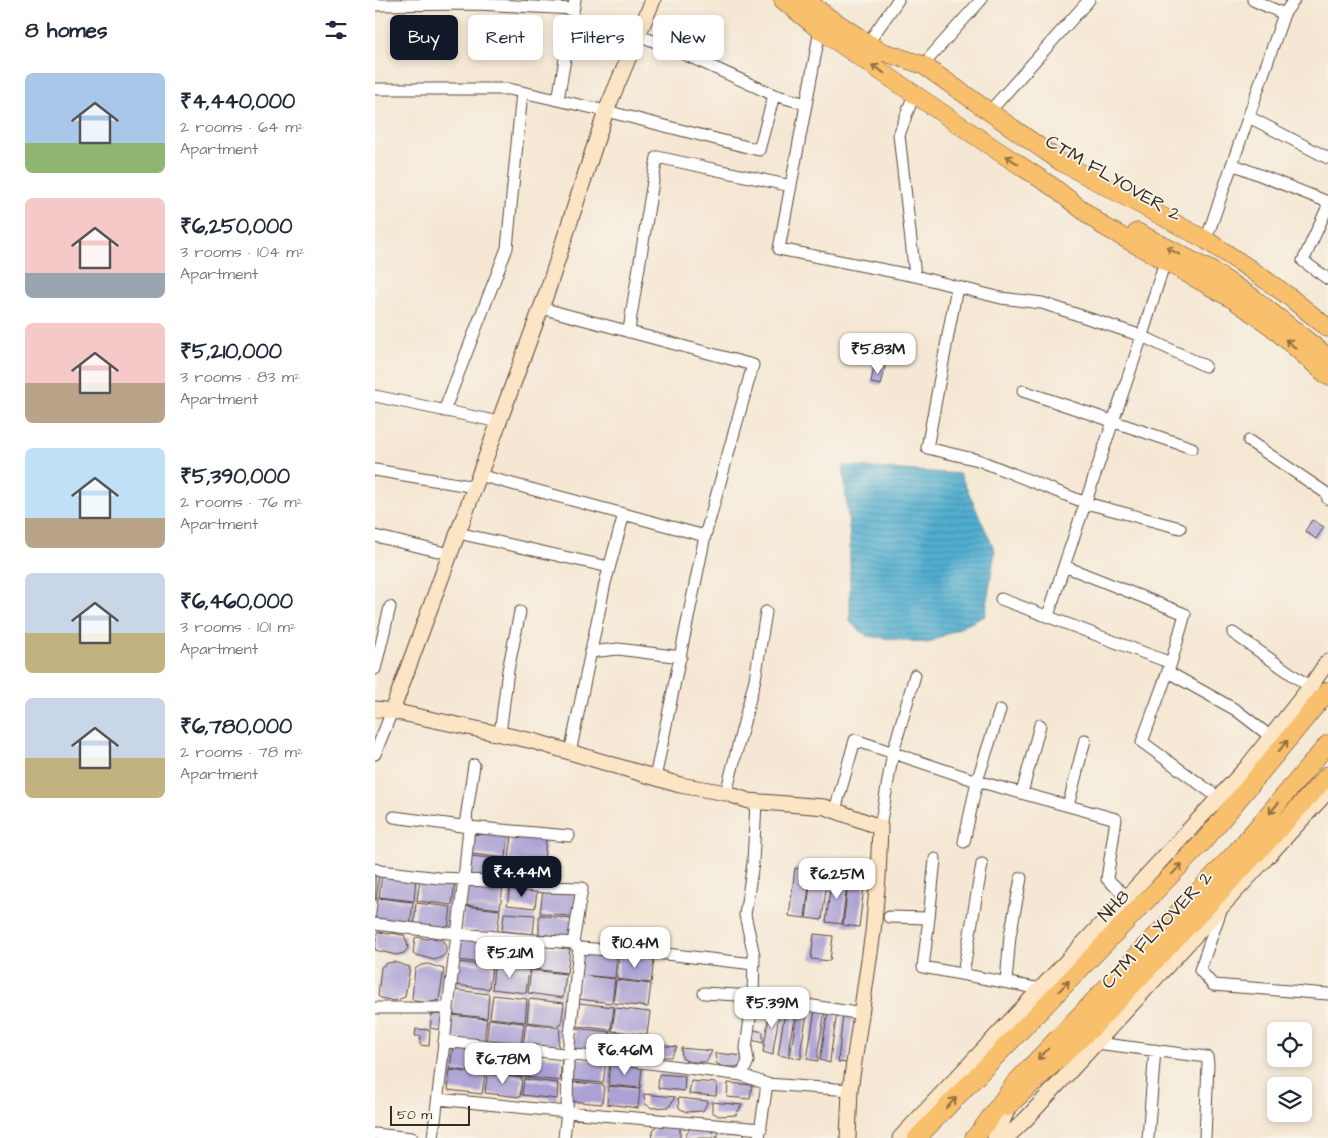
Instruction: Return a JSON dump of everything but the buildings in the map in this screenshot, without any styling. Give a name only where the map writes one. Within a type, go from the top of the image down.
[{"type":"main road","points":[[796,2],[914,94],[1053,187],[1103,226],[1234,300],[1272,327],[1328,376]]},
{"type":"main road","points":[[824,24],[918,68],[989,112],[1061,162],[1206,240],[1272,285],[1328,328]]},
{"type":"main road","name":"CTM FLYOVER 2","points":[[918,68],[1064,177],[1220,262],[1267,292],[1328,339]]},
{"type":"main road","points":[[1053,187],[1212,271],[1252,296],[1328,357]]},
{"type":"main road","name":"NH8","points":[[917,1138],[1201,844],[1328,691]]},
{"type":"main road","points":[[983,1135],[1015,1083],[1236,852],[1328,744]]},
{"type":"main road","name":"CTM FLYOVER 2","points":[[983,1135],[1009,1106],[1111,1009],[1328,775]]},
{"type":"street","points":[[643,23],[653,0]]},
{"type":"street","points":[[874,47],[898,0]]},
{"type":"street","points":[[918,68],[981,0]]},
{"type":"street","points":[[989,112],[1089,0]]},
{"type":"street","points":[[1253,0],[1284,14]]},
{"type":"street","points":[[1206,240],[1284,14],[1294,0]]},
{"type":"street","points":[[375,5],[467,2],[574,4],[558,100]]},
{"type":"street","points":[[824,24],[806,104],[779,249],[915,276],[1001,298],[1042,303],[1142,336],[1205,366]]},
{"type":"street","points":[[643,37],[774,95],[806,104]]},
{"type":"street","points":[[375,754],[541,308],[606,110],[627,60]]},
{"type":"street","points":[[375,88],[509,89],[606,110],[759,150],[774,95]]},
{"type":"street","points":[[444,411],[507,248],[522,92]]},
{"type":"street","points":[[914,94],[899,135],[915,276]]},
{"type":"street","points":[[1249,117],[1328,158]]},
{"type":"street","points":[[629,332],[657,157],[791,186]]},
{"type":"street","points":[[1232,164],[1328,202]]},
{"type":"street","points":[[1328,206],[1303,261],[1328,279]]},
{"type":"street","points":[[1047,616],[1142,336],[1165,261]]},
{"type":"street","points":[[957,286],[927,448],[978,460],[1086,503],[1180,528]]},
{"type":"street","points":[[541,308],[753,365],[705,536],[655,778]]},
{"type":"street","points":[[1023,391],[1192,448]]},
{"type":"street","points":[[375,396],[499,422]]},
{"type":"street","points":[[1249,441],[1326,493],[1328,499]]},
{"type":"street","points":[[375,470],[477,481],[624,514],[705,536]]},
{"type":"street","points":[[570,752],[609,567],[624,514]]},
{"type":"street","points":[[458,533],[609,567]]},
{"type":"street","points":[[375,536],[450,554]]},
{"type":"street","points":[[1064,566],[1185,614],[1169,667],[1142,742],[1219,798]]},
{"type":"street","points":[[1001,599],[1047,616],[1169,667],[1236,710],[1271,737]]},
{"type":"street","points":[[375,670],[390,607]]},
{"type":"street","points":[[500,734],[508,670],[520,612]]},
{"type":"street","points":[[726,792],[755,679],[767,612]]},
{"type":"street","points":[[1233,633],[1310,687]]},
{"type":"street","points":[[590,652],[618,649],[681,657]]},
{"type":"street","points":[[900,1138],[1127,898],[1247,767],[1328,661]]},
{"type":"street","points":[[848,1138],[850,1090],[873,932],[880,827],[893,752],[915,675]]},
{"type":"street","points":[[375,709],[533,741],[679,785],[726,792],[749,801],[825,807],[880,827]]},
{"type":"street","points":[[964,842],[977,781],[1000,710]]},
{"type":"street","points":[[1022,793],[1041,725]]},
{"type":"street","points":[[835,810],[855,740],[977,781],[1116,819],[1107,879],[1127,898]]},
{"type":"street","points":[[1068,806],[1085,740]]},
{"type":"street","points":[[433,1138],[464,879],[469,827],[466,818],[473,765]]},
{"type":"street","points":[[1006,1138],[1026,1119],[1328,791]]},
{"type":"street","points":[[742,1074],[748,1062],[746,1048],[753,996],[754,955],[745,915],[753,863],[756,802]]},
{"type":"street","points":[[394,817],[469,827],[569,836]]},
{"type":"street","points":[[1187,832],[1201,844]]},
{"type":"street","points":[[935,860],[923,967],[1041,989]]},
{"type":"street","points":[[963,974],[982,864]]},
{"type":"street","points":[[375,869],[439,878],[545,887],[582,888],[567,1054],[567,1112],[564,1138]]},
{"type":"street","points":[[1006,982],[1010,936],[1021,878]]},
{"type":"street","points":[[1222,906],[1200,970],[1213,986],[1328,994]]},
{"type":"street","points":[[889,917],[929,918]]},
{"type":"street","points":[[375,924],[754,964]]},
{"type":"street","points":[[703,994],[753,996],[862,1014]]},
{"type":"street","points":[[375,1008],[448,1008]]},
{"type":"street","points":[[444,1041],[742,1074],[767,1084],[850,1090]]},
{"type":"street","points":[[1096,1042],[1207,1057],[1205,1138]]},
{"type":"street","points":[[1148,1138],[1155,1050]]},
{"type":"street","points":[[438,1099],[760,1133],[767,1084]]},
{"type":"street","points":[[375,1134],[412,1138]]},
{"type":"water","points":[[843,466],[960,474],[995,551],[985,616],[928,643],[867,636],[850,622],[850,537]]}]
